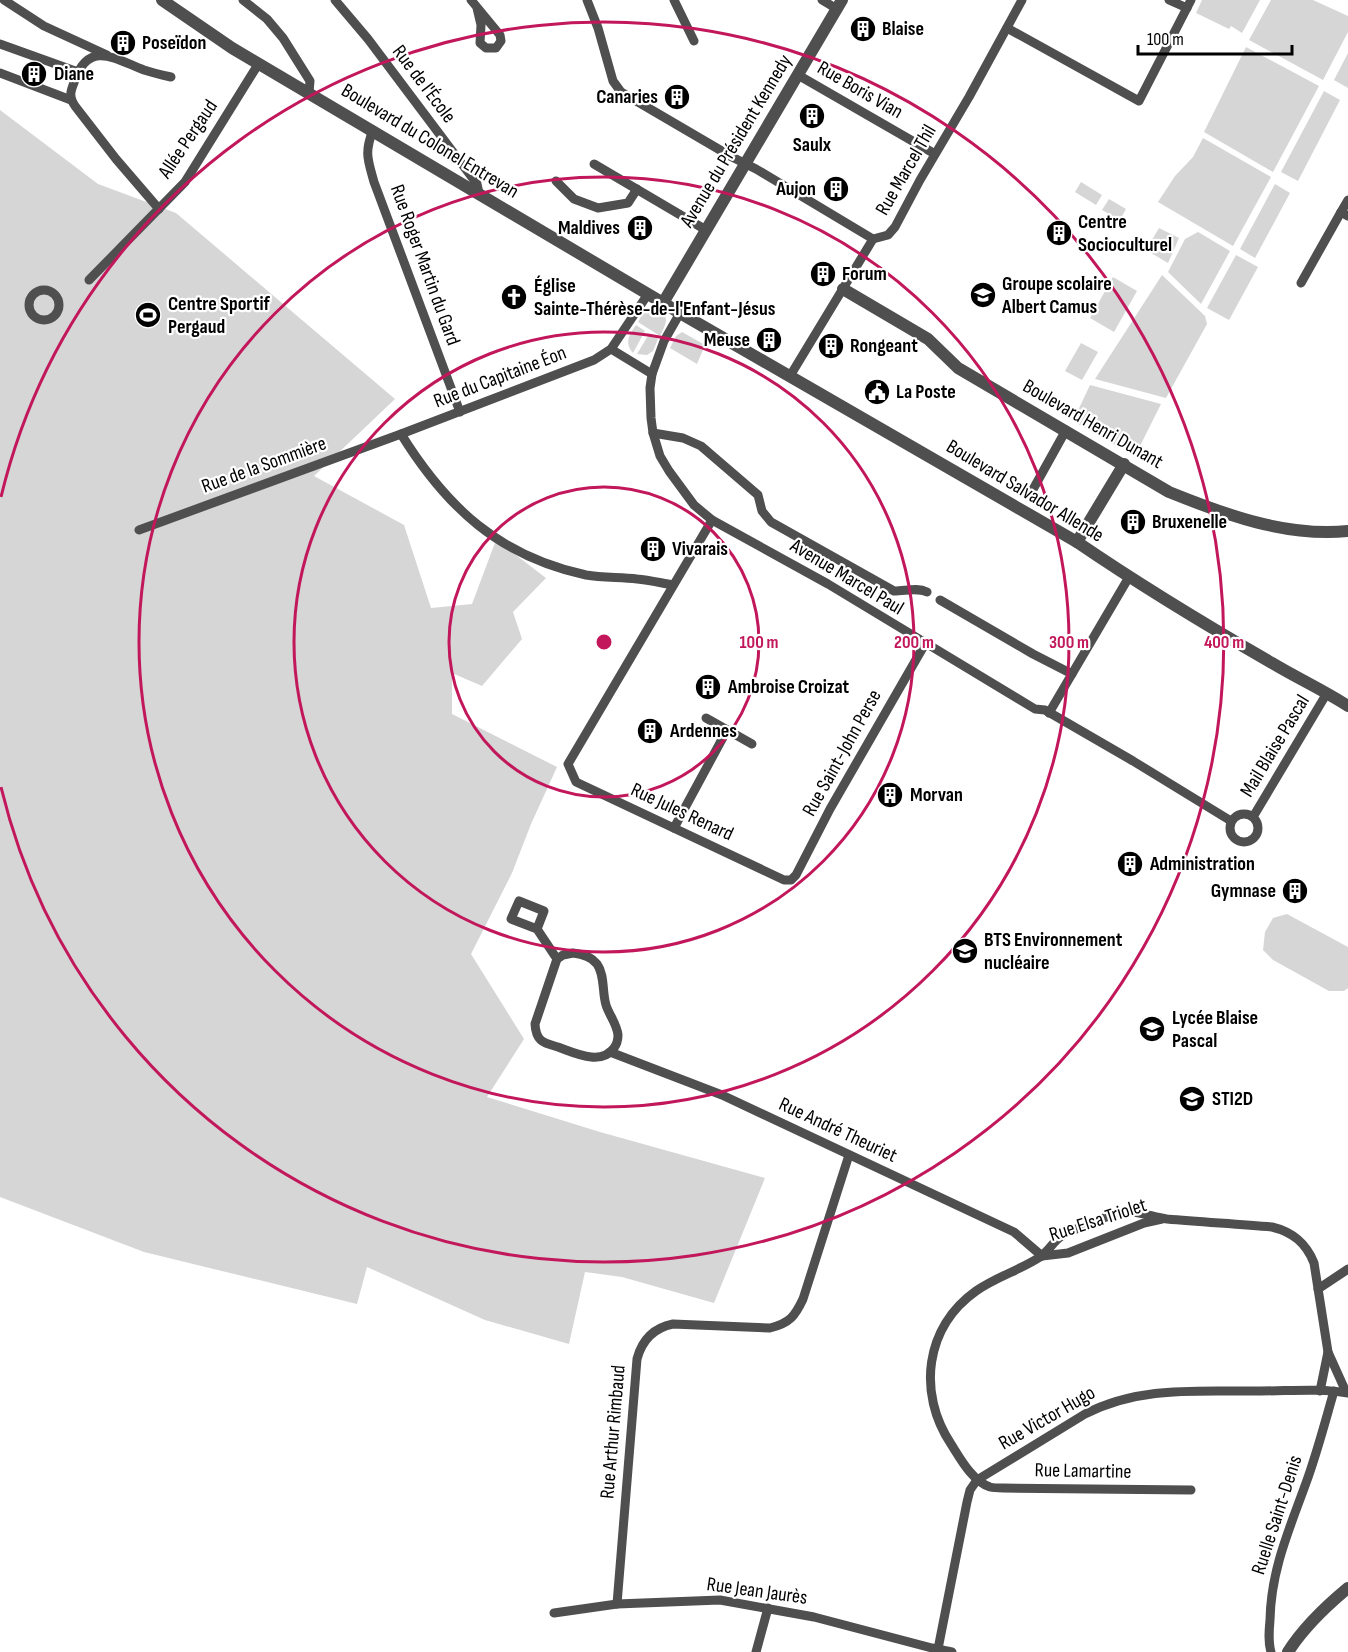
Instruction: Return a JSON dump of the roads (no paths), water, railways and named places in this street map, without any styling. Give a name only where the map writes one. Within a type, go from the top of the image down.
[{"type":"street","points":[[4,0],[44,26],[109,56],[144,70],[171,77]]},
{"type":"street","name":"Boulevard du Colonel Entrevan","points":[[162,0],[232,48],[680,313]]},
{"type":"street","points":[[243,0],[267,19],[283,38],[309,81],[309,92]]},
{"type":"street","name":"Rue de l'École","points":[[335,0],[368,39],[477,184],[479,193]]},
{"type":"street","points":[[587,0],[616,88],[660,116],[745,163],[873,239]]},
{"type":"street","points":[[674,0],[694,41]]},
{"type":"street","points":[[822,0],[840,4]]},
{"type":"street","name":"Rue Marcel Thil","points":[[790,376],[873,239],[888,234],[895,227],[1022,0]]},
{"type":"street","points":[[1007,28],[1139,100],[1189,4],[1169,0]]},
{"type":"street","name":"Avenue du Président Kennedy","points":[[663,303],[840,4]]},
{"type":"street","points":[[0,44],[78,72]]},
{"type":"street","points":[[109,56],[101,55],[90,59],[78,72],[70,93],[71,100],[116,159],[159,209]]},
{"type":"street","name":"Allée Pergaud","points":[[89,280],[185,182],[259,63]]},
{"type":"street","points":[[0,73],[71,100]]},
{"type":"street","name":"Rue Boris Vian","points":[[798,75],[935,154]]},
{"type":"street","name":"Rue Roger Martin du Gard","points":[[373,130],[366,155],[374,182],[460,412]]},
{"type":"street","points":[[594,164],[706,230]]},
{"type":"street","points":[[556,181],[574,200],[598,208],[628,203],[637,189]]},
{"type":"street","points":[[1301,283],[1345,214],[1348,200]]},
{"type":"street","name":"Boulevard Henri Dunant","points":[[843,290],[928,339],[958,368],[1170,492],[1205,507],[1256,523],[1316,531],[1348,531]]},
{"type":"street","points":[[648,294],[610,349],[652,374]]},
{"type":"street","name":"Boulevard Salvador Allende","points":[[680,313],[1077,542],[1129,577],[1273,664],[1348,706]]},
{"type":"street","name":"Avenue Marcel Paul","points":[[680,313],[664,341],[652,374],[650,401],[653,433],[660,456],[694,505],[712,520],[818,578],[1035,709],[1045,710],[1231,821]]},
{"type":"street","name":"Rue du Capitaine Éon","points":[[401,434],[578,367],[610,349]]},
{"type":"street","points":[[1031,493],[1066,430]]},
{"type":"street","points":[[653,433],[683,438],[701,446],[758,495],[762,511],[778,526],[894,591],[920,588],[927,592]]},
{"type":"street","points":[[401,434],[429,475],[466,516],[478,526],[529,557],[553,567],[589,575],[674,585],[712,520]]},
{"type":"street","name":"Rue de la Sommière","points":[[139,530],[401,434]]},
{"type":"street","points":[[1077,542],[1124,464]]},
{"type":"street","points":[[1049,713],[1129,577]]},
{"type":"street","name":"Rue Jules Renard","points":[[674,585],[568,764],[576,782],[783,880],[791,880]]},
{"type":"street","points":[[940,600],[1072,674]]},
{"type":"street","name":"Rue Saint-John Perse","points":[[791,880],[796,875],[830,809],[925,644]]},
{"type":"street","name":"Mail Blaise Pascal","points":[[1253,818],[1327,693]]},
{"type":"street","points":[[706,717],[752,744]]},
{"type":"street","points":[[674,828],[727,730]]},
{"type":"street","points":[[1245,814],[1253,818],[1258,831],[1254,838],[1247,842],[1239,842],[1232,837],[1229,829],[1231,821],[1237,815],[1245,814]]},
{"type":"street","points":[[537,929],[557,959]]},
{"type":"street","points":[[573,953],[582,954],[592,959],[598,966],[606,1007],[618,1036],[616,1045],[604,1056],[589,1057],[538,1039],[535,1024],[557,959],[573,953]]},
{"type":"street","name":"Rue André Theuriet","points":[[610,1052],[722,1095],[1014,1232],[1042,1256]]},
{"type":"street","name":"Rue Arthur Rimbaud","points":[[617,1604],[639,1349],[656,1329],[673,1324],[770,1328],[790,1320],[804,1299],[849,1155]]},
{"type":"street","name":"Rue Elsa Triolet","points":[[977,1480],[944,1433],[931,1401],[930,1366],[941,1332],[965,1299],[978,1289],[1042,1256],[1062,1236],[1114,1215],[1128,1212],[1143,1213],[1164,1218],[1272,1227],[1294,1235],[1303,1243],[1314,1263],[1328,1352],[1347,1392]]},
{"type":"street","name":"Rue Elsa Triolet","points":[[1042,1256],[1068,1253],[1144,1223],[1164,1218]]},
{"type":"street","points":[[1318,1289],[1348,1269]]},
{"type":"street","name":"Rue Elsa Triolet","points":[[1320,1391],[1328,1352]]},
{"type":"street","name":"Ruelle Saint-Denis","points":[[1271,1652],[1270,1605],[1274,1575],[1282,1545],[1316,1455],[1334,1391]]},
{"type":"street","name":"Rue Victor Hugo","points":[[977,1480],[1085,1414],[1122,1398],[1163,1392],[1347,1392]]},
{"type":"street","points":[[938,1649],[967,1502],[970,1490],[977,1480]]},
{"type":"street","name":"Rue Lamartine","points":[[977,1480],[989,1486],[1003,1488],[1191,1490]]},
{"type":"street","points":[[1288,1652],[1317,1615],[1348,1588]]},
{"type":"street","name":"Rue Jean Jaurès","points":[[554,1613],[617,1604],[720,1600],[814,1617],[952,1652]]},
{"type":"street","points":[[756,1652],[768,1608]]},
{"type":"place","name":"Blaise","points":[[863,29]]},
{"type":"place","name":"Poseïdon","points":[[123,43]]},
{"type":"place","name":"Diane","points":[[34,74]]},
{"type":"place","name":"Canaries","points":[[677,97]]},
{"type":"place","name":"Saulx","points":[[812,116]]},
{"type":"place","name":"Aujon","points":[[836,189]]},
{"type":"place","name":"Maldives","points":[[640,228]]},
{"type":"place","name":"Centre Socioculturel","points":[[1059,233]]},
{"type":"place","name":"Forum","points":[[823,274]]},
{"type":"place","name":"Groupe scolaire Albert Camus","points":[[983,295]]},
{"type":"place","name":"Église Sainte-Thérèse-de-l'Enfant-Jésus","points":[[514,297]]},
{"type":"place","name":"Centre Sportif Pergaud","points":[[148,315]]},
{"type":"place","name":"Meuse","points":[[769,340]]},
{"type":"place","name":"Rongeant","points":[[831,346]]},
{"type":"place","name":"La Poste","points":[[877,392]]},
{"type":"place","name":"Bruxenelle","points":[[1133,522]]},
{"type":"place","name":"Vivarais","points":[[653,549]]},
{"type":"place","name":"Ambroise Croizat","points":[[708,687]]},
{"type":"place","name":"Ardennes","points":[[650,731]]},
{"type":"place","name":"Morvan","points":[[890,795]]},
{"type":"place","name":"Administration","points":[[1130,864]]},
{"type":"place","name":"Gymnase","points":[[1295,891]]},
{"type":"place","name":"BTS Environnement nucléaire","points":[[965,951]]},
{"type":"place","name":"Lycée Blaise Pascal","points":[[1152,1029]]},
{"type":"place","name":"STI2D","points":[[1192,1099]]}]
